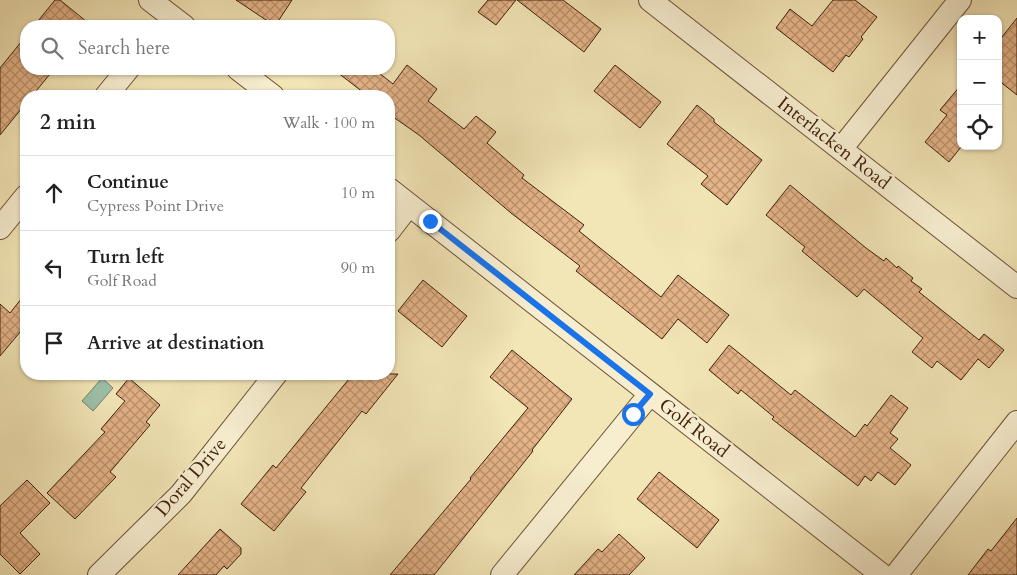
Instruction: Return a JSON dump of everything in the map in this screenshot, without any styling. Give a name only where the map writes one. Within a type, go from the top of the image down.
[{"type":"street","points":[[150,0],[175,17]]},
{"type":"street","name":"Interlacken Road","points":[[650,0],[1017,287]]},
{"type":"street","points":[[841,149],[960,0]]},
{"type":"street","points":[[111,90],[123,75]]},
{"type":"street","points":[[246,75],[265,90]]},
{"type":"street","name":"Golf Road","points":[[395,194],[882,575]]},
{"type":"street","points":[[0,228],[20,203]]},
{"type":"street","points":[[395,223],[409,205]]},
{"type":"street","name":"Doral Drive","points":[[99,575],[180,494],[271,380]]},
{"type":"street","points":[[502,575],[650,394]]},
{"type":"street","points":[[896,575],[1017,422]]},
{"type":"shaded area","points":[[100,380],[104,380],[113,388],[93,411],[82,401]]},
{"type":"building","points":[[55,0],[60,0],[85,20],[39,20]]},
{"type":"building","points":[[236,0],[292,0],[279,20],[266,20]]},
{"type":"building","points":[[488,0],[516,0],[496,25],[478,12]]},
{"type":"building","points":[[517,0],[563,0],[601,29],[584,52]]},
{"type":"building","points":[[833,0],[855,0],[877,17],[861,37],[863,39],[849,57],[846,55],[833,72],[776,28],[790,9],[812,26]]},
{"type":"building","points":[[1017,18],[1017,95],[1002,83],[1002,37]]},
{"type":"building","points":[[20,43],[20,75],[49,75],[37,90],[20,90],[20,110],[0,135],[0,68]]},
{"type":"building","points":[[407,65],[437,89],[428,101],[464,129],[476,116],[496,132],[487,143],[524,175],[522,178],[584,225],[579,231],[661,297],[678,275],[729,315],[707,343],[678,319],[662,339],[576,271],[580,266],[511,213],[419,135],[395,118],[395,90],[360,90],[341,75],[382,75],[393,84]]},
{"type":"building","points":[[615,65],[661,102],[640,128],[594,91]]},
{"type":"building","points":[[957,90],[957,150],[959,150],[949,162],[925,142],[947,115],[940,110]]},
{"type":"building","points":[[697,105],[714,119],[714,122],[762,160],[727,205],[701,184],[708,176],[667,144]]},
{"type":"building","points":[[790,185],[866,248],[884,261],[886,258],[913,278],[911,281],[922,289],[919,292],[979,340],[984,334],[1004,350],[989,368],[978,359],[961,380],[937,361],[932,368],[912,352],[923,338],[864,289],[857,297],[802,251],[805,247],[766,215]]},
{"type":"building","points":[[423,280],[467,316],[442,347],[398,311]]},
{"type":"building","points":[[20,300],[20,332],[0,356],[0,304],[10,313]]},
{"type":"building","points":[[729,345],[791,395],[795,390],[855,437],[865,424],[867,426],[891,395],[908,408],[890,433],[898,439],[890,448],[911,465],[895,485],[878,472],[871,481],[865,476],[858,486],[772,419],[774,417],[741,390],[738,394],[709,370]]},
{"type":"building","points":[[512,350],[572,399],[434,575],[390,575],[528,408],[490,377]]},
{"type":"building","points":[[127,380],[131,380],[160,405],[146,422],[150,425],[110,472],[116,477],[75,519],[47,493],[105,432],[101,429],[125,401],[116,394]]},
{"type":"building","points":[[348,380],[393,380],[366,414],[362,411],[301,488],[306,492],[274,531],[241,504],[273,465],[276,468]]},
{"type":"building","points":[[659,472],[719,520],[697,548],[637,499]]},
{"type":"building","points":[[27,480],[50,503],[20,533],[40,554],[20,574],[0,554],[0,506]]},
{"type":"building","points":[[1017,518],[1017,575],[968,575],[988,549],[991,551]]},
{"type":"building","points":[[220,529],[241,548],[241,554],[227,569],[224,566],[216,575],[178,575]]},
{"type":"building","points":[[619,534],[645,558],[629,575],[574,575],[598,549],[602,552]]},
{"type":"route","points":[[430,221],[650,394],[633,414]]}]
